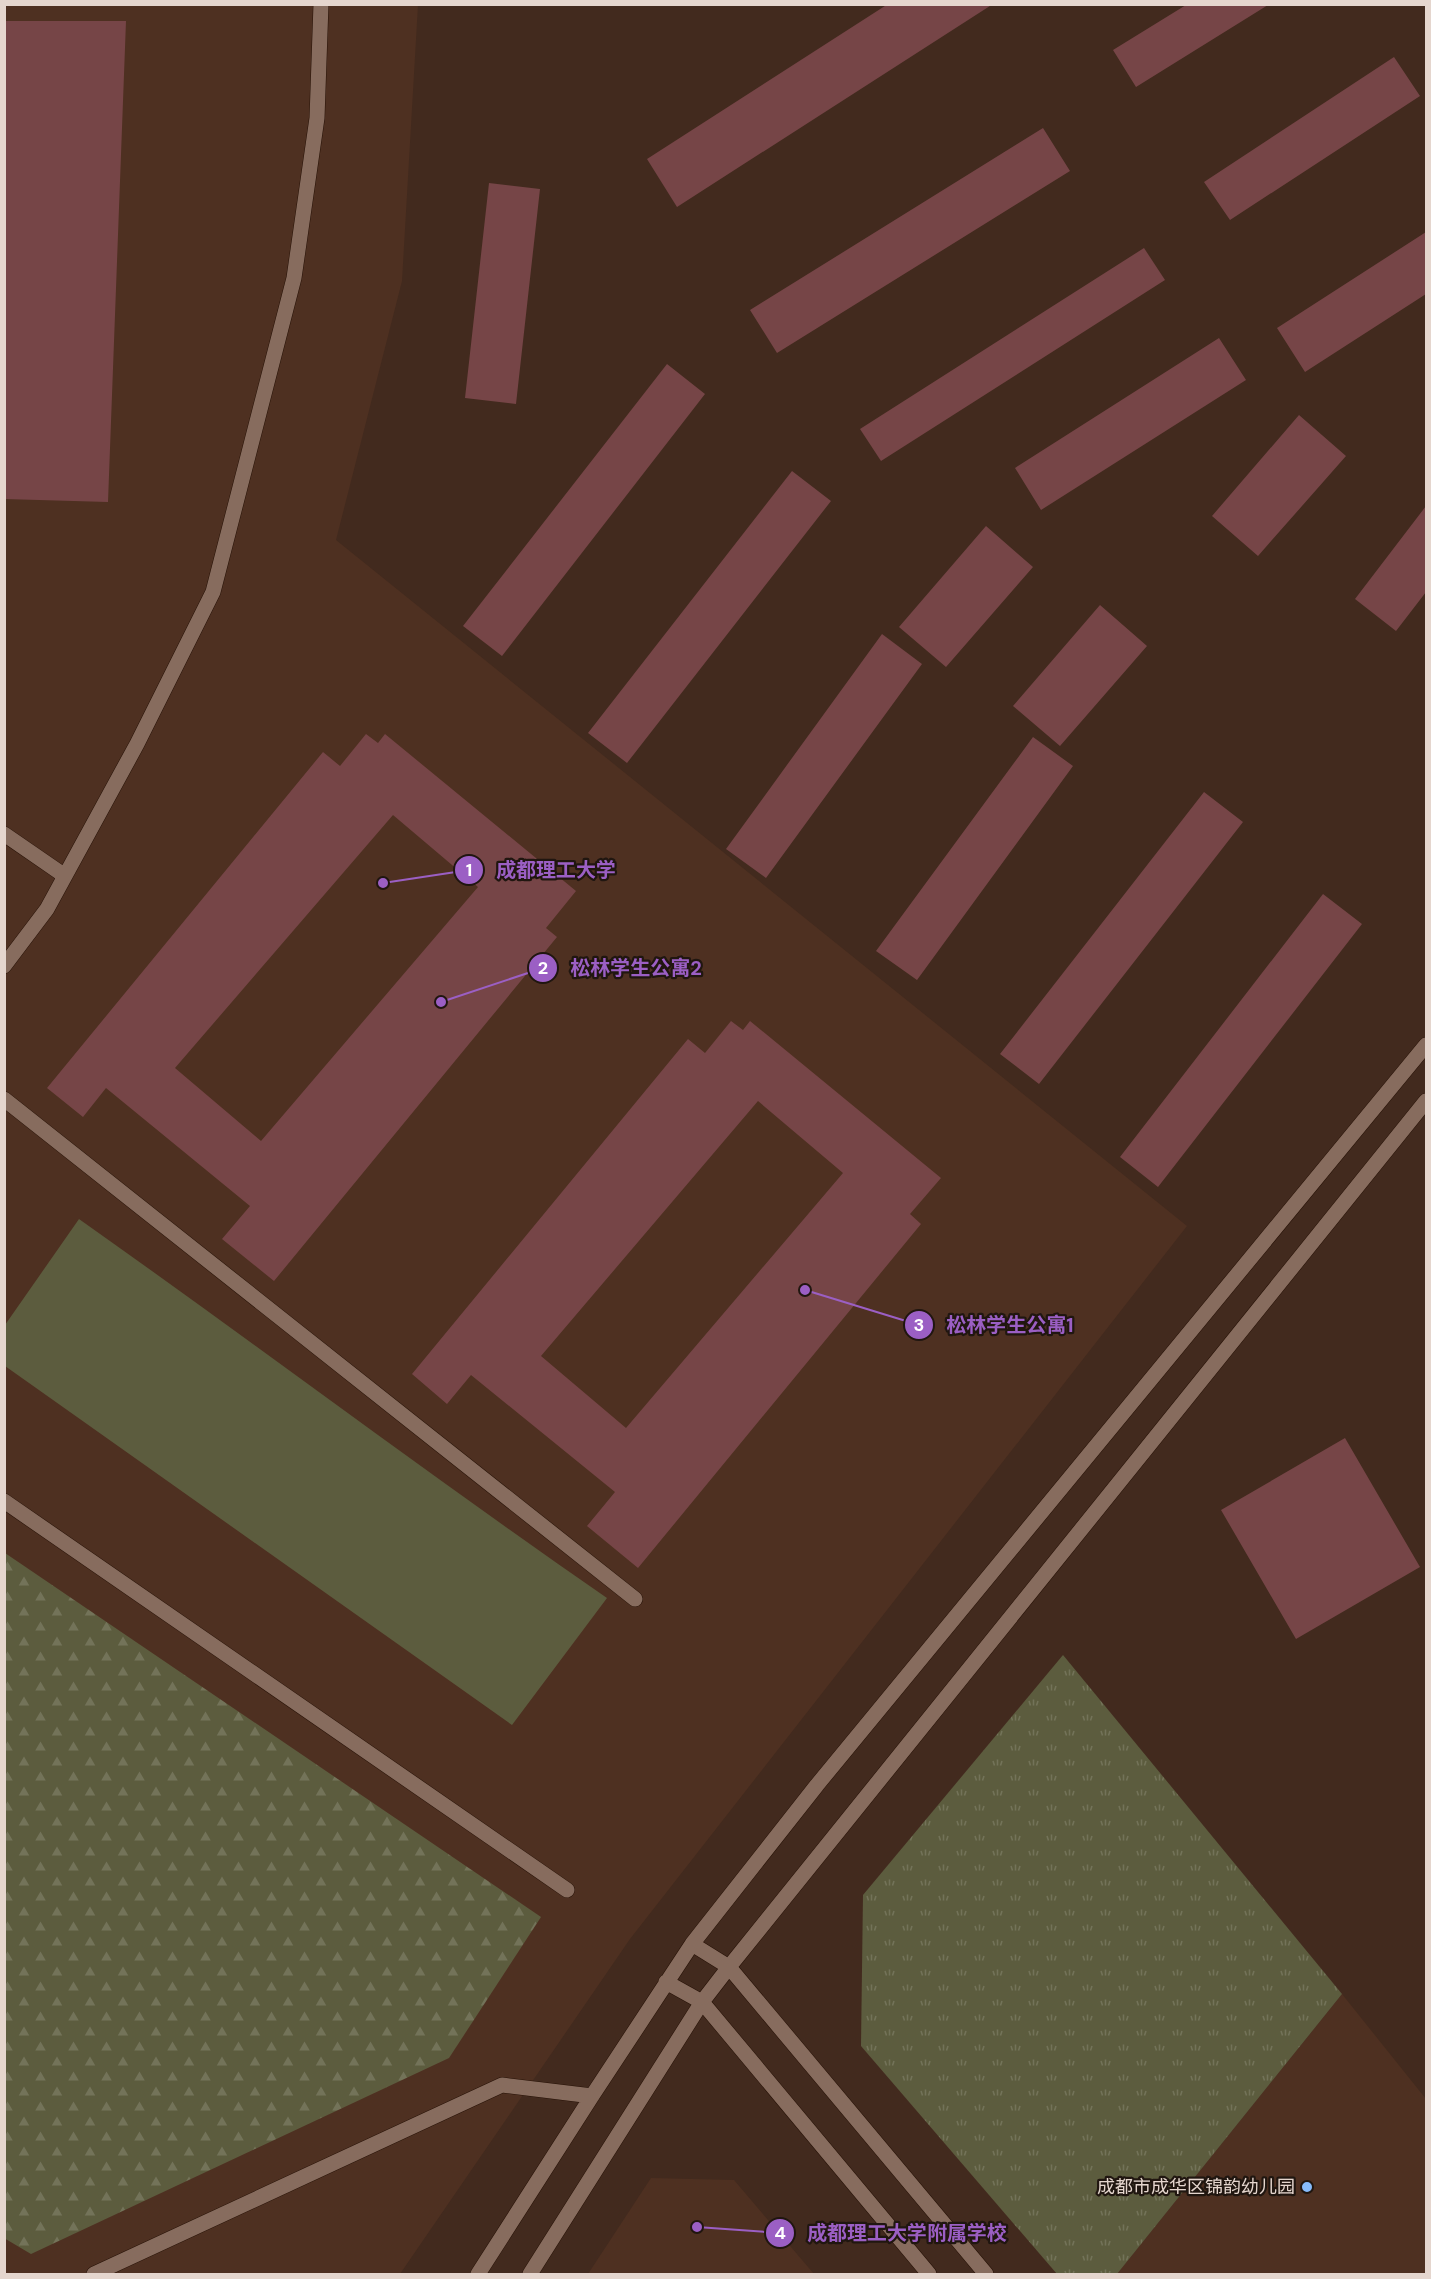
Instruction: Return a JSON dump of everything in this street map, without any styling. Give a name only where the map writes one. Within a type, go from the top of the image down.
[{"type":"street","points":[[4,966],[47,909],[138,744],[213,592],[294,278],[317,118],[321,4]]},
{"type":"street","points":[[4,834],[65,876]]},
{"type":"street","points":[[478,2274],[692,1944],[817,1785],[1426,1045]]},
{"type":"street","points":[[4,1099],[635,1599]]},
{"type":"street","points":[[530,2274],[702,2002],[1426,1101]]},
{"type":"street","points":[[4,1502],[567,1890]]},
{"type":"street","points":[[692,1944],[729,1967],[986,2274]]},
{"type":"street","points":[[666,1982],[702,2002],[929,2274]]},
{"type":"street","points":[[94,2274],[502,2085],[592,2096]]},
{"type":"shaded area","points":[[5,5],[418,5],[402,281],[336,540],[1187,1226],[630,1939],[400,2274],[5,2274]]},
{"type":"shaded area","name":"成都市成华区锦韵幼儿园","points":[[1342,1994],[1426,2099],[1426,2274],[1117,2274]]},
{"type":"shaded area","points":[[651,2178],[734,2180],[814,2274],[588,2274]]},
{"type":"green space","points":[[79,1219],[607,1598],[512,1725],[5,1366],[5,1325]]},
{"type":"green space","points":[[5,1553],[541,1917],[449,2058],[31,2254],[4,2238]]},
{"type":"green space","points":[[1063,1655],[1342,1994],[1117,2274],[1057,2274],[861,2046],[863,1895]]},
{"type":"building","points":[[888,4],[993,4],[677,207],[647,159]]},
{"type":"building","points":[[1186,5],[1268,5],[1136,87],[1113,50]]},
{"type":"building","points":[[4,21],[126,21],[108,502],[4,499]]},
{"type":"building","points":[[1394,57],[1420,96],[1230,220],[1204,182]]},
{"type":"building","points":[[1043,128],[1070,171],[777,353],[750,310]]},
{"type":"building","points":[[489,183],[540,189],[516,404],[465,398]]},
{"type":"building","points":[[1426,232],[1426,294],[1305,372],[1277,328]]},
{"type":"building","points":[[1144,248],[1165,280],[881,461],[860,429]]},
{"type":"building","points":[[1219,338],[1246,380],[1041,510],[1015,468]]},
{"type":"building","points":[[667,364],[705,394],[502,656],[463,626]]},
{"type":"building","points":[[1299,415],[1346,456],[1258,556],[1212,516]]},
{"type":"building","points":[[792,471],[831,501],[627,763],[588,733]]},
{"type":"building","points":[[1426,506],[1426,592],[1396,631],[1355,599]]},
{"type":"building","points":[[986,526],[1033,567],[946,667],[899,627]]},
{"type":"building","points":[[1100,605],[1147,646],[1060,746],[1013,706]]},
{"type":"building","points":[[882,634],[922,664],[766,878],[726,849]]},
{"type":"building","points":[[366,734],[378,743],[385,734],[576,891],[546,928],[557,937],[274,1281],[222,1239],[250,1206],[106,1088],[83,1117],[47,1088],[323,752],[340,766]],"holes":[[[393,815],[478,887],[261,1141],[175,1068]]]},
{"type":"building","points":[[1033,737],[1073,766],[917,980],[876,951]]},
{"type":"building","points":[[1204,792],[1243,822],[1039,1084],[1000,1054]]},
{"type":"building","points":[[1323,894],[1362,924],[1158,1187],[1120,1157]]},
{"type":"building","points":[[731,1021],[743,1030],[750,1021],[941,1178],[910,1214],[921,1224],[638,1568],[587,1526],[615,1492],[471,1375],[447,1404],[412,1374],[688,1039],[705,1053]],"holes":[[[758,1101],[843,1173],[626,1428],[541,1356]]]},
{"type":"building","points":[[1345,1438],[1420,1567],[1296,1639],[1221,1510]]},
{"type":"place","name":"成都理工大学","points":[[383,883]]},
{"type":"place","name":"松林学生公寓2","points":[[441,1002]]},
{"type":"place","name":"松林学生公寓1","points":[[805,1290]]},
{"type":"place","name":"成都市成华区锦韵幼儿园","points":[[1307,2187]]},
{"type":"place","name":"成都理工大学附属学校","points":[[697,2227]]}]
